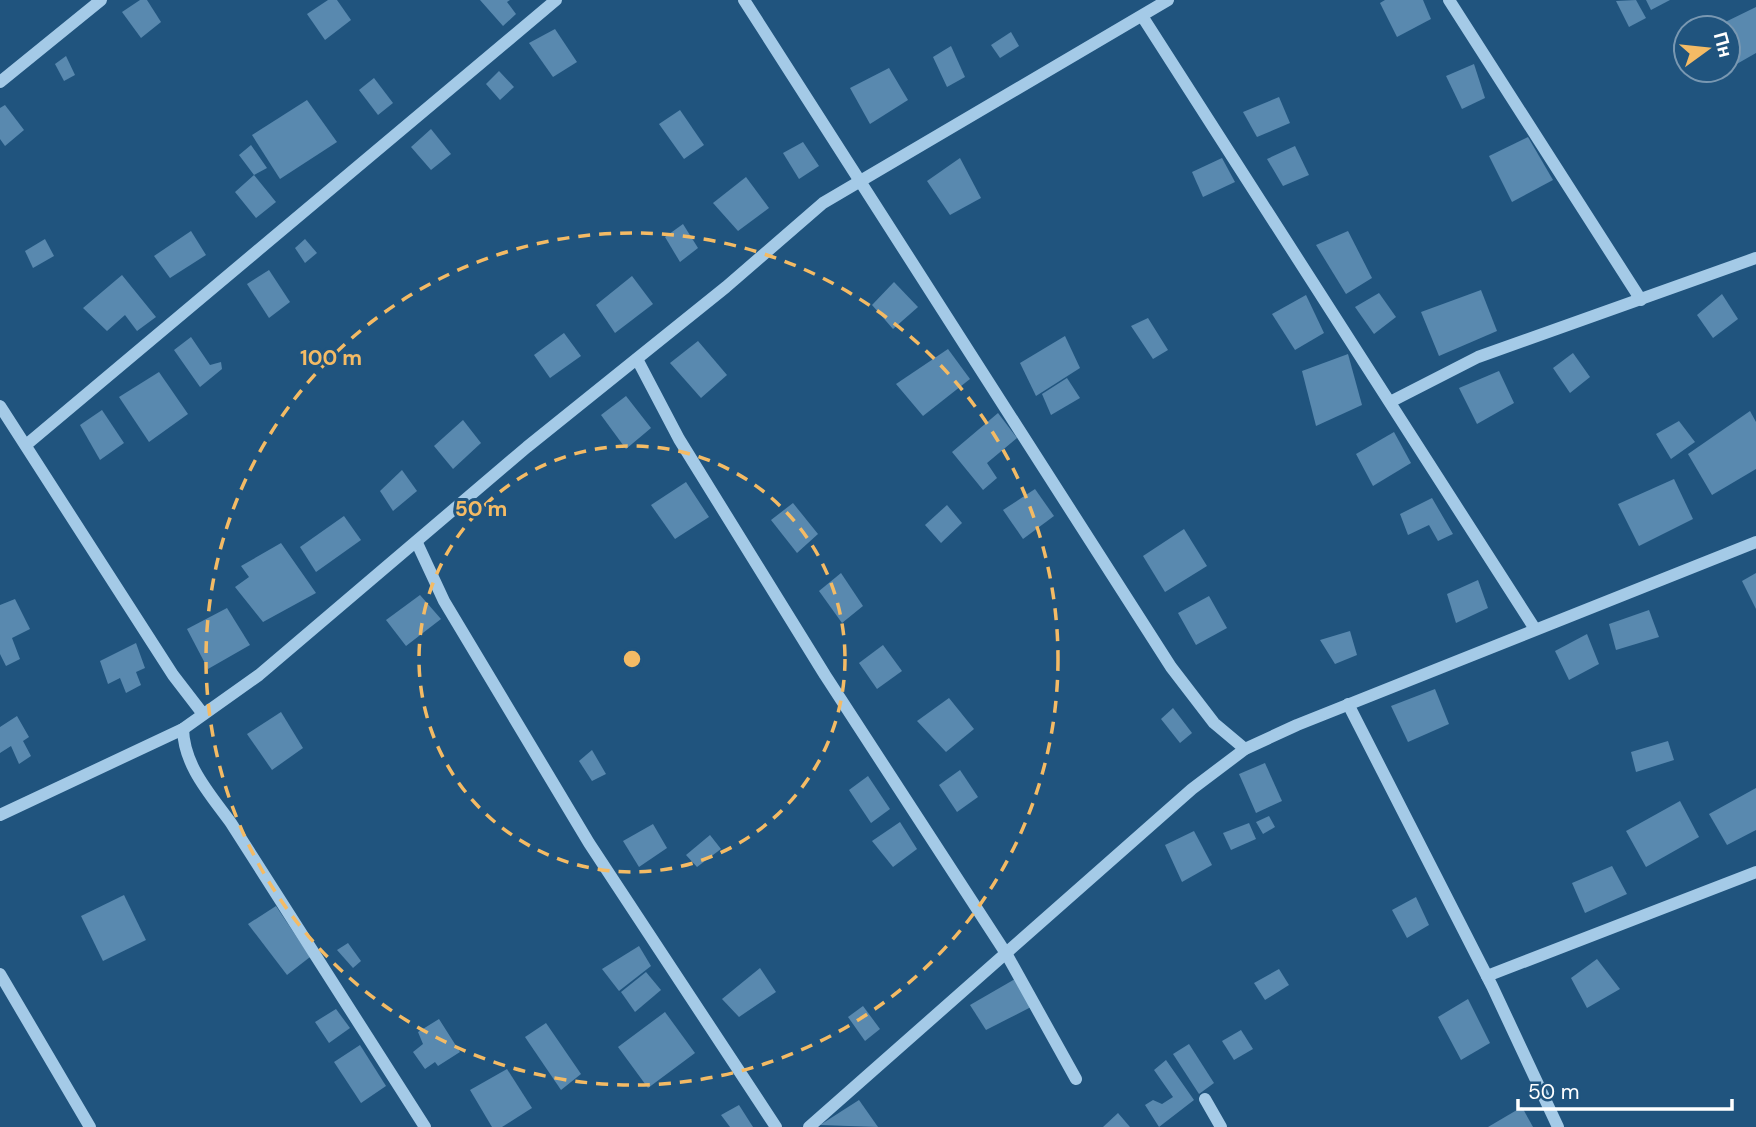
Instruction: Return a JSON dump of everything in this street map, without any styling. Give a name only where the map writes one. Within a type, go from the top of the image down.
[{"type":"street","points":[[0,82],[101,0]]},
{"type":"street","points":[[26,445],[555,0]]},
{"type":"street","points":[[744,0],[857,181],[1171,667],[1214,723],[1245,749]]},
{"type":"street","points":[[0,815],[183,729],[260,676],[527,447],[823,203],[1168,0]]},
{"type":"street","points":[[1449,0],[1641,300]]},
{"type":"street","points":[[1142,16],[1535,629]]},
{"type":"street","points":[[1390,402],[1478,358],[1756,257]]},
{"type":"street","points":[[636,359],[679,439],[818,664],[1007,955],[1076,1079]]},
{"type":"street","points":[[0,406],[173,675],[203,714]]},
{"type":"street","points":[[810,1127],[1192,789],[1245,749],[1348,704],[1756,541]]},
{"type":"street","points":[[416,542],[444,601],[589,842],[761,1109],[776,1127]]},
{"type":"street","points":[[1348,704],[1487,976],[1558,1127]]},
{"type":"street","points":[[183,729],[183,747],[197,777],[231,823],[425,1127]]},
{"type":"street","points":[[1487,976],[1756,872]]},
{"type":"street","points":[[0,974],[90,1127]]},
{"type":"street","points":[[1205,1099],[1221,1127]]},
{"type":"building","points":[[140,0],[147,0],[161,22],[141,38],[122,12]]},
{"type":"building","points":[[328,0],[337,0],[351,20],[325,40],[307,14]]},
{"type":"building","points":[[480,0],[510,0],[507,2],[516,14],[503,26]]},
{"type":"building","points":[[1385,0],[1423,0],[1431,19],[1397,37],[1380,3]]},
{"type":"building","points":[[1636,0],[1646,18],[1629,27],[1616,1]]},
{"type":"building","points":[[1646,0],[1670,0],[1651,10]]},
{"type":"building","points":[[1756,7],[1756,53],[1742,61],[1742,14]]},
{"type":"building","points":[[555,29],[577,62],[553,77],[529,43]]},
{"type":"building","points":[[1011,32],[1019,46],[1000,58],[991,45]]},
{"type":"building","points":[[951,46],[965,77],[947,87],[933,57]]},
{"type":"building","points":[[66,56],[75,75],[64,81],[55,64]]},
{"type":"building","points":[[1474,64],[1485,98],[1462,109],[1446,76]]},
{"type":"building","points":[[889,68],[908,100],[870,124],[850,88]]},
{"type":"building","points":[[499,71],[514,87],[500,100],[486,84]]},
{"type":"building","points":[[374,78],[393,103],[378,115],[359,90]]},
{"type":"building","points":[[1279,97],[1290,123],[1257,137],[1243,112]]},
{"type":"building","points":[[307,100],[337,142],[280,179],[252,135]]},
{"type":"building","points":[[5,105],[24,130],[5,146],[0,139],[0,108]]},
{"type":"building","points":[[680,110],[704,145],[684,159],[659,124]]},
{"type":"building","points":[[431,129],[451,154],[431,170],[411,147]]},
{"type":"building","points":[[1528,137],[1553,180],[1512,202],[1489,156]]},
{"type":"building","points":[[803,142],[819,166],[799,179],[783,153]]},
{"type":"building","points":[[251,145],[267,168],[254,175],[239,155]]},
{"type":"building","points":[[1295,146],[1309,175],[1283,186],[1267,159]]},
{"type":"building","points":[[960,158],[981,198],[950,215],[927,181]]},
{"type":"building","points":[[1222,158],[1235,182],[1203,197],[1192,172]]},
{"type":"building","points":[[254,175],[276,202],[256,218],[235,192]]},
{"type":"building","points":[[746,177],[769,208],[738,231],[713,203]]},
{"type":"building","points":[[683,224],[698,248],[680,262],[665,237]]},
{"type":"building","points":[[191,231],[206,255],[170,278],[154,256]]},
{"type":"building","points":[[1348,231],[1372,278],[1346,294],[1316,245]]},
{"type":"building","points":[[45,239],[54,256],[33,268],[25,251]]},
{"type":"building","points":[[305,239],[317,253],[305,263],[295,248]]},
{"type":"building","points":[[269,270],[290,302],[269,318],[247,284]]},
{"type":"building","points":[[122,275],[156,317],[137,331],[125,315],[107,331],[83,308]]},
{"type":"building","points":[[632,276],[653,304],[615,333],[596,305]]},
{"type":"building","points":[[894,282],[918,307],[893,329],[872,305]]},
{"type":"building","points":[[1481,290],[1497,331],[1439,356],[1421,312]]},
{"type":"building","points":[[1379,293],[1396,317],[1374,334],[1355,307]]},
{"type":"building","points":[[1722,294],[1738,319],[1713,338],[1697,315]]},
{"type":"building","points":[[1306,295],[1324,333],[1295,350],[1272,314]]},
{"type":"building","points":[[1148,318],[1168,350],[1153,359],[1131,326]]},
{"type":"building","points":[[564,333],[581,356],[550,378],[534,355]]},
{"type":"building","points":[[1065,336],[1080,368],[1036,396],[1020,363]]},
{"type":"building","points":[[191,337],[210,365],[221,362],[222,369],[200,387],[174,350]]},
{"type":"building","points":[[698,341],[727,375],[701,398],[670,363]]},
{"type":"building","points":[[948,349],[970,379],[923,416],[896,384]]},
{"type":"building","points":[[1573,353],[1590,377],[1570,393],[1553,368]]},
{"type":"building","points":[[1348,354],[1362,405],[1316,426],[1302,371]]},
{"type":"building","points":[[1499,371],[1514,403],[1477,424],[1459,388]]},
{"type":"building","points":[[159,372],[188,414],[149,442],[119,397]]},
{"type":"building","points":[[1067,378],[1080,398],[1051,415],[1042,394]]},
{"type":"building","points":[[626,396],[651,428],[626,449],[601,415]]},
{"type":"building","points":[[102,410],[124,443],[100,460],[80,425]]},
{"type":"building","points":[[1750,411],[1756,422],[1756,469],[1712,495],[1688,454]]},
{"type":"building","points":[[998,413],[1017,438],[987,463],[997,478],[983,490],[952,452]]},
{"type":"building","points":[[463,420],[481,443],[453,469],[434,446]]},
{"type":"building","points":[[1679,421],[1695,442],[1671,459],[1656,434]]},
{"type":"building","points":[[1394,432],[1411,463],[1373,486],[1356,454]]},
{"type":"building","points":[[402,470],[417,491],[393,511],[380,491]]},
{"type":"building","points":[[1674,479],[1693,519],[1639,546],[1618,504]]},
{"type":"building","points":[[686,482],[709,517],[675,539],[651,505]]},
{"type":"building","points":[[1035,489],[1054,516],[1023,539],[1003,510]]},
{"type":"building","points":[[1432,498],[1453,534],[1438,541],[1429,525],[1408,535],[1400,514]]},
{"type":"building","points":[[793,503],[818,534],[797,553],[771,520]]},
{"type":"building","points":[[947,505],[962,523],[941,543],[925,525]]},
{"type":"building","points":[[344,516],[361,540],[316,572],[300,547]]},
{"type":"building","points":[[1184,529],[1207,566],[1165,592],[1143,556]]},
{"type":"building","points":[[281,543],[316,593],[263,622],[235,587],[249,577],[241,566]]},
{"type":"building","points":[[841,573],[863,606],[842,623],[819,591]]},
{"type":"building","points":[[1756,573],[1756,609],[1742,581]]},
{"type":"building","points":[[1478,580],[1488,608],[1456,623],[1447,594]]},
{"type":"building","points":[[420,595],[441,619],[406,646],[386,620]]},
{"type":"building","points":[[1209,596],[1227,628],[1196,645],[1178,613]]},
{"type":"building","points":[[15,599],[30,629],[12,638],[20,659],[6,666],[0,654],[0,605]]},
{"type":"building","points":[[227,608],[250,645],[208,669],[187,629]]},
{"type":"building","points":[[1649,610],[1659,637],[1616,650],[1609,624]]},
{"type":"building","points":[[1350,631],[1357,655],[1335,664],[1320,640]]},
{"type":"building","points":[[1587,634],[1599,664],[1569,680],[1555,651]]},
{"type":"building","points":[[136,643],[145,668],[136,672],[141,685],[126,693],[120,678],[108,684],[100,661]]},
{"type":"building","points":[[883,645],[902,671],[877,689],[859,663]]},
{"type":"building","points":[[1435,689],[1449,724],[1408,742],[1391,706]]},
{"type":"building","points":[[949,698],[974,729],[946,752],[917,721]]},
{"type":"building","points":[[1173,708],[1192,733],[1180,743],[1161,719]]},
{"type":"building","points":[[281,712],[303,748],[272,770],[247,734]]},
{"type":"building","points":[[17,716],[29,737],[23,741],[31,756],[19,764],[11,746],[0,753],[0,727]]},
{"type":"building","points":[[1668,741],[1674,760],[1636,772],[1631,752]]},
{"type":"building","points":[[592,750],[606,774],[592,781],[579,761]]},
{"type":"building","points":[[1265,763],[1282,801],[1256,813],[1239,774]]},
{"type":"building","points":[[960,770],[978,797],[957,812],[939,785]]},
{"type":"building","points":[[868,776],[890,809],[871,823],[849,790]]},
{"type":"building","points":[[1756,788],[1756,830],[1727,845],[1709,814]]},
{"type":"building","points":[[1680,801],[1699,837],[1646,867],[1626,831]]},
{"type":"building","points":[[1269,816],[1275,827],[1263,834],[1256,822]]},
{"type":"building","points":[[900,822],[917,849],[893,867],[872,841]]},
{"type":"building","points":[[1249,823],[1256,839],[1231,850],[1223,833]]},
{"type":"building","points":[[653,824],[667,848],[639,867],[623,841]]},
{"type":"building","points":[[1194,831],[1212,865],[1182,882],[1165,845]]},
{"type":"building","points":[[710,835],[721,849],[697,867],[686,855]]},
{"type":"building","points":[[1612,866],[1627,894],[1585,913],[1572,883]]},
{"type":"building","points":[[124,895],[146,940],[103,961],[81,916]]},
{"type":"building","points":[[1416,897],[1429,925],[1407,938],[1392,910]]},
{"type":"building","points":[[276,906],[310,957],[287,975],[248,924]]},
{"type":"building","points":[[348,943],[361,961],[353,968],[337,950]]},
{"type":"building","points":[[639,946],[651,966],[619,991],[602,969]]},
{"type":"building","points":[[1597,959],[1620,989],[1587,1008],[1571,978]]},
{"type":"building","points":[[760,968],[776,992],[739,1017],[722,999]]},
{"type":"building","points":[[1279,969],[1289,985],[1265,1000],[1254,983]]},
{"type":"building","points":[[646,972],[661,990],[635,1012],[621,992]]},
{"type":"building","points":[[1015,979],[1031,1007],[986,1030],[970,1005]]},
{"type":"building","points":[[1468,999],[1490,1043],[1461,1060],[1438,1017]]},
{"type":"building","points":[[863,1006],[880,1029],[865,1041],[848,1017]]},
{"type":"building","points":[[336,1009],[350,1028],[329,1043],[315,1022]]},
{"type":"building","points":[[665,1012],[695,1053],[648,1088],[618,1047]]},
{"type":"building","points":[[439,1019],[460,1052],[438,1066],[435,1062],[425,1069],[413,1052],[423,1044],[418,1032]]},
{"type":"building","points":[[546,1023],[581,1074],[561,1090],[525,1037]]},
{"type":"building","points":[[1241,1030],[1253,1049],[1234,1060],[1222,1041]]},
{"type":"building","points":[[1189,1044],[1214,1083],[1199,1094],[1173,1054]]},
{"type":"building","points":[[360,1045],[386,1086],[361,1103],[334,1062]]},
{"type":"building","points":[[1166,1060],[1194,1100],[1159,1127],[1145,1105],[1153,1100],[1162,1104],[1173,1097],[1154,1070]]},
{"type":"building","points":[[507,1069],[532,1108],[502,1127],[492,1127],[470,1090]]},
{"type":"building","points":[[859,1100],[878,1127],[820,1125]]},
{"type":"building","points":[[739,1105],[753,1127],[730,1127],[721,1115]]},
{"type":"building","points":[[1522,1107],[1533,1127],[1488,1127]]},
{"type":"building","points":[[1118,1113],[1130,1127],[1103,1127]]}]
